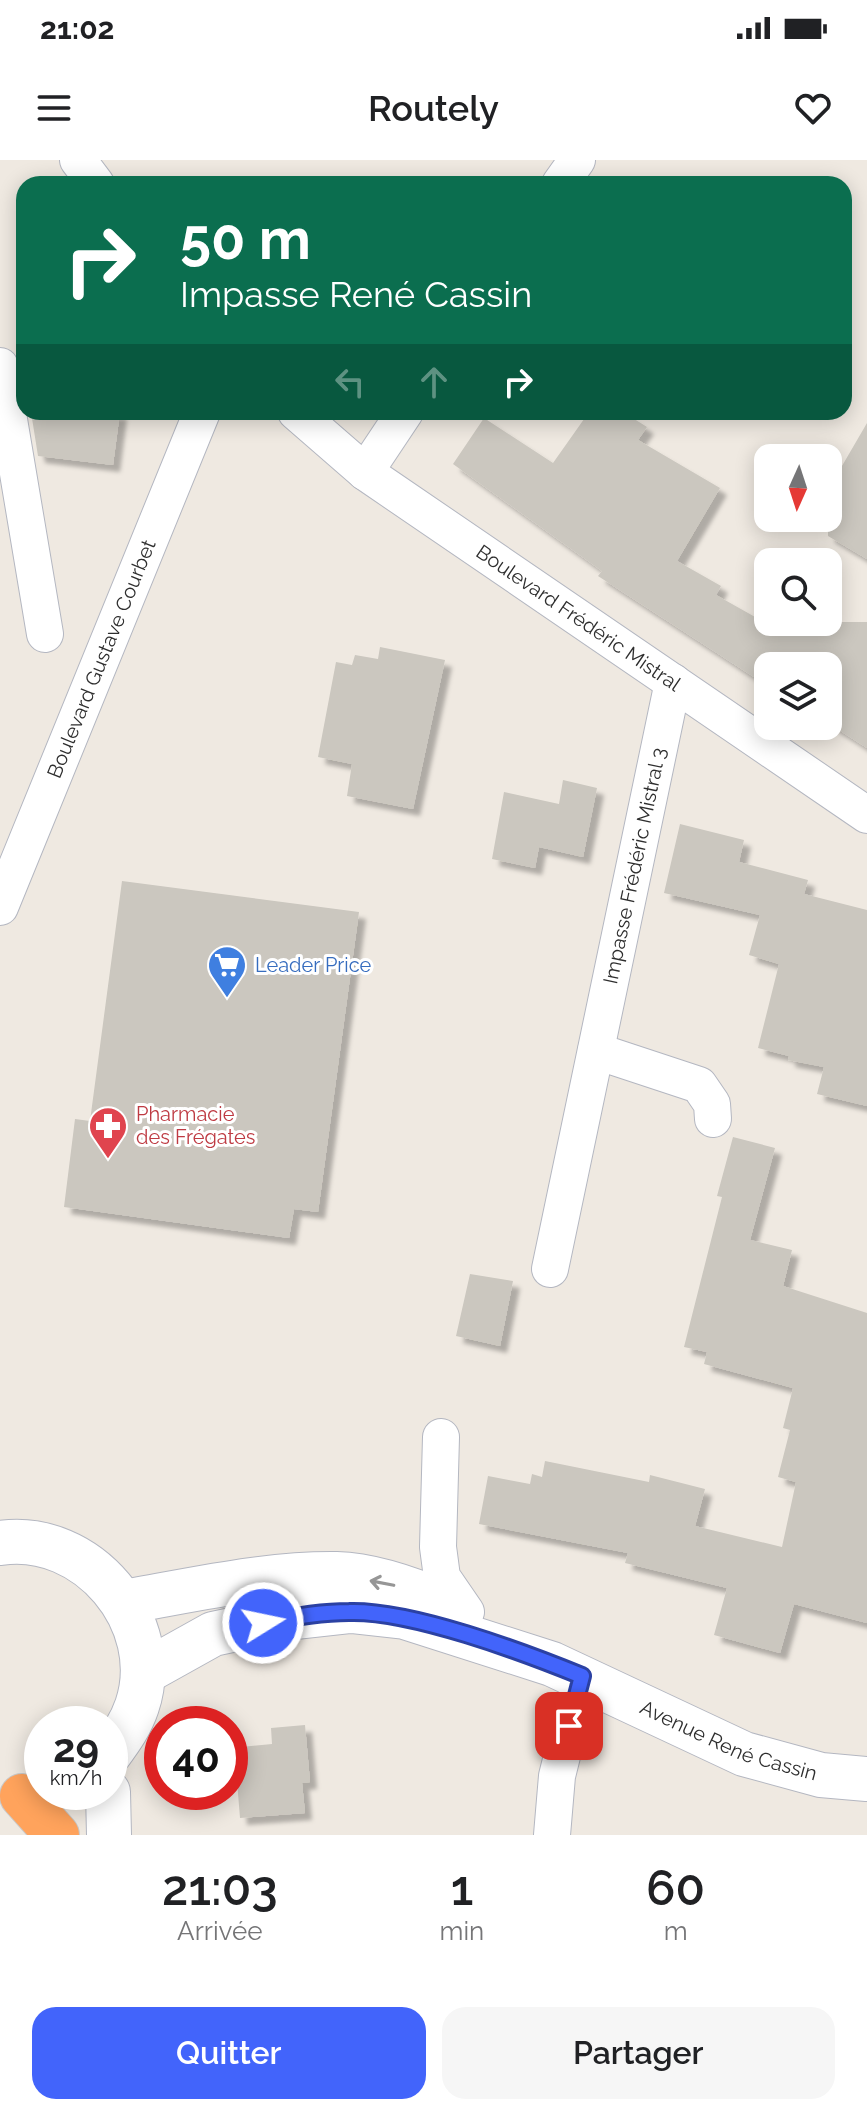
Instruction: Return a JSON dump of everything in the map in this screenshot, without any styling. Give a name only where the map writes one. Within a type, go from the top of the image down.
[{"type":"highway","points":[[22,1794],[57,1835]]},
{"type":"street","points":[[0,366],[45,634]]},
{"type":"street","name":"Boulevard Gustave Courbet","points":[[0,907],[199,420]]},
{"type":"street","name":"Boulevard Frédéric Mistral","points":[[305,420],[365,472],[867,815]]},
{"type":"street","points":[[365,472],[400,420]]},
{"type":"street","name":"Impasse Frédéric Mistral 3","points":[[550,1269],[673,682]]},
{"type":"street","points":[[596,1051],[699,1085],[712,1104],[713,1119]]},
{"type":"street","points":[[441,1437],[438,1547],[442,1577],[466,1612]]},
{"type":"street","points":[[2,1538],[41,1545],[75,1557],[102,1576],[123,1602],[139,1636],[143,1673],[138,1704],[128,1727]]},
{"type":"street","name":"Avenue René Cassin","points":[[123,1602],[255,1580],[339,1574],[413,1589],[466,1612],[567,1670],[668,1721],[744,1754],[821,1775],[867,1779]]},
{"type":"street","name":"Avenue René Cassin","points":[[143,1673],[213,1634],[288,1618],[351,1611],[405,1617],[567,1670]]},
{"type":"street","points":[[552,1835],[567,1670]]},
{"type":"street","points":[[108,1810],[109,1835]]},
{"type":"building","points":[[32,420],[119,420],[113,465],[38,456]]},
{"type":"building","points":[[483,420],[553,463],[583,420],[636,420],[647,427],[638,440],[720,488],[677,561],[721,586],[716,595],[754,616],[754,636],[842,636],[842,622],[867,622],[867,748],[842,732],[842,652],[754,652],[754,677],[598,576],[602,571],[453,464]]},
{"type":"building","points":[[867,423],[867,559],[828,536],[828,532],[842,532],[842,466]]},
{"type":"building","points":[[380,647],[445,660],[413,809],[347,796],[352,764],[318,757],[336,662],[352,665],[355,655],[378,659]]},
{"type":"building","points":[[563,780],[597,788],[583,857],[539,847],[535,868],[492,859],[504,792],[559,804]]},
{"type":"building","points":[[680,824],[744,840],[739,862],[808,880],[804,894],[867,910],[867,1106],[817,1094],[824,1067],[788,1060],[789,1056],[758,1048],[779,964],[749,955],[760,915],[664,893]]},
{"type":"building","points":[[122,881],[359,912],[318,1212],[294,1209],[289,1238],[64,1207],[75,1119],[90,1121]]},
{"type":"building","points":[[733,1137],[775,1148],[750,1240],[792,1250],[783,1286],[867,1313],[867,1623],[794,1604],[780,1653],[714,1635],[727,1588],[625,1563],[628,1553],[479,1524],[488,1476],[530,1484],[532,1474],[542,1477],[545,1461],[649,1482],[650,1475],[705,1489],[695,1526],[782,1547],[796,1482],[778,1477],[790,1430],[783,1428],[793,1388],[704,1364],[707,1352],[684,1347],[722,1197],[717,1196]]},
{"type":"building","points":[[470,1274],[513,1281],[500,1346],[456,1336]]},
{"type":"building","points":[[305,1725],[310,1782],[302,1783],[305,1813],[240,1818],[239,1810],[248,1810],[248,1746],[272,1744],[271,1728]]},
{"type":"place","name":"Leader Price","points":[[227,999]]},
{"type":"place","name":"Pharmacie des Frégates","points":[[108,1160]]},
{"type":"route","points":[[263,1623],[351,1611],[405,1617],[552,1664],[582,1676],[569,1726]]}]
